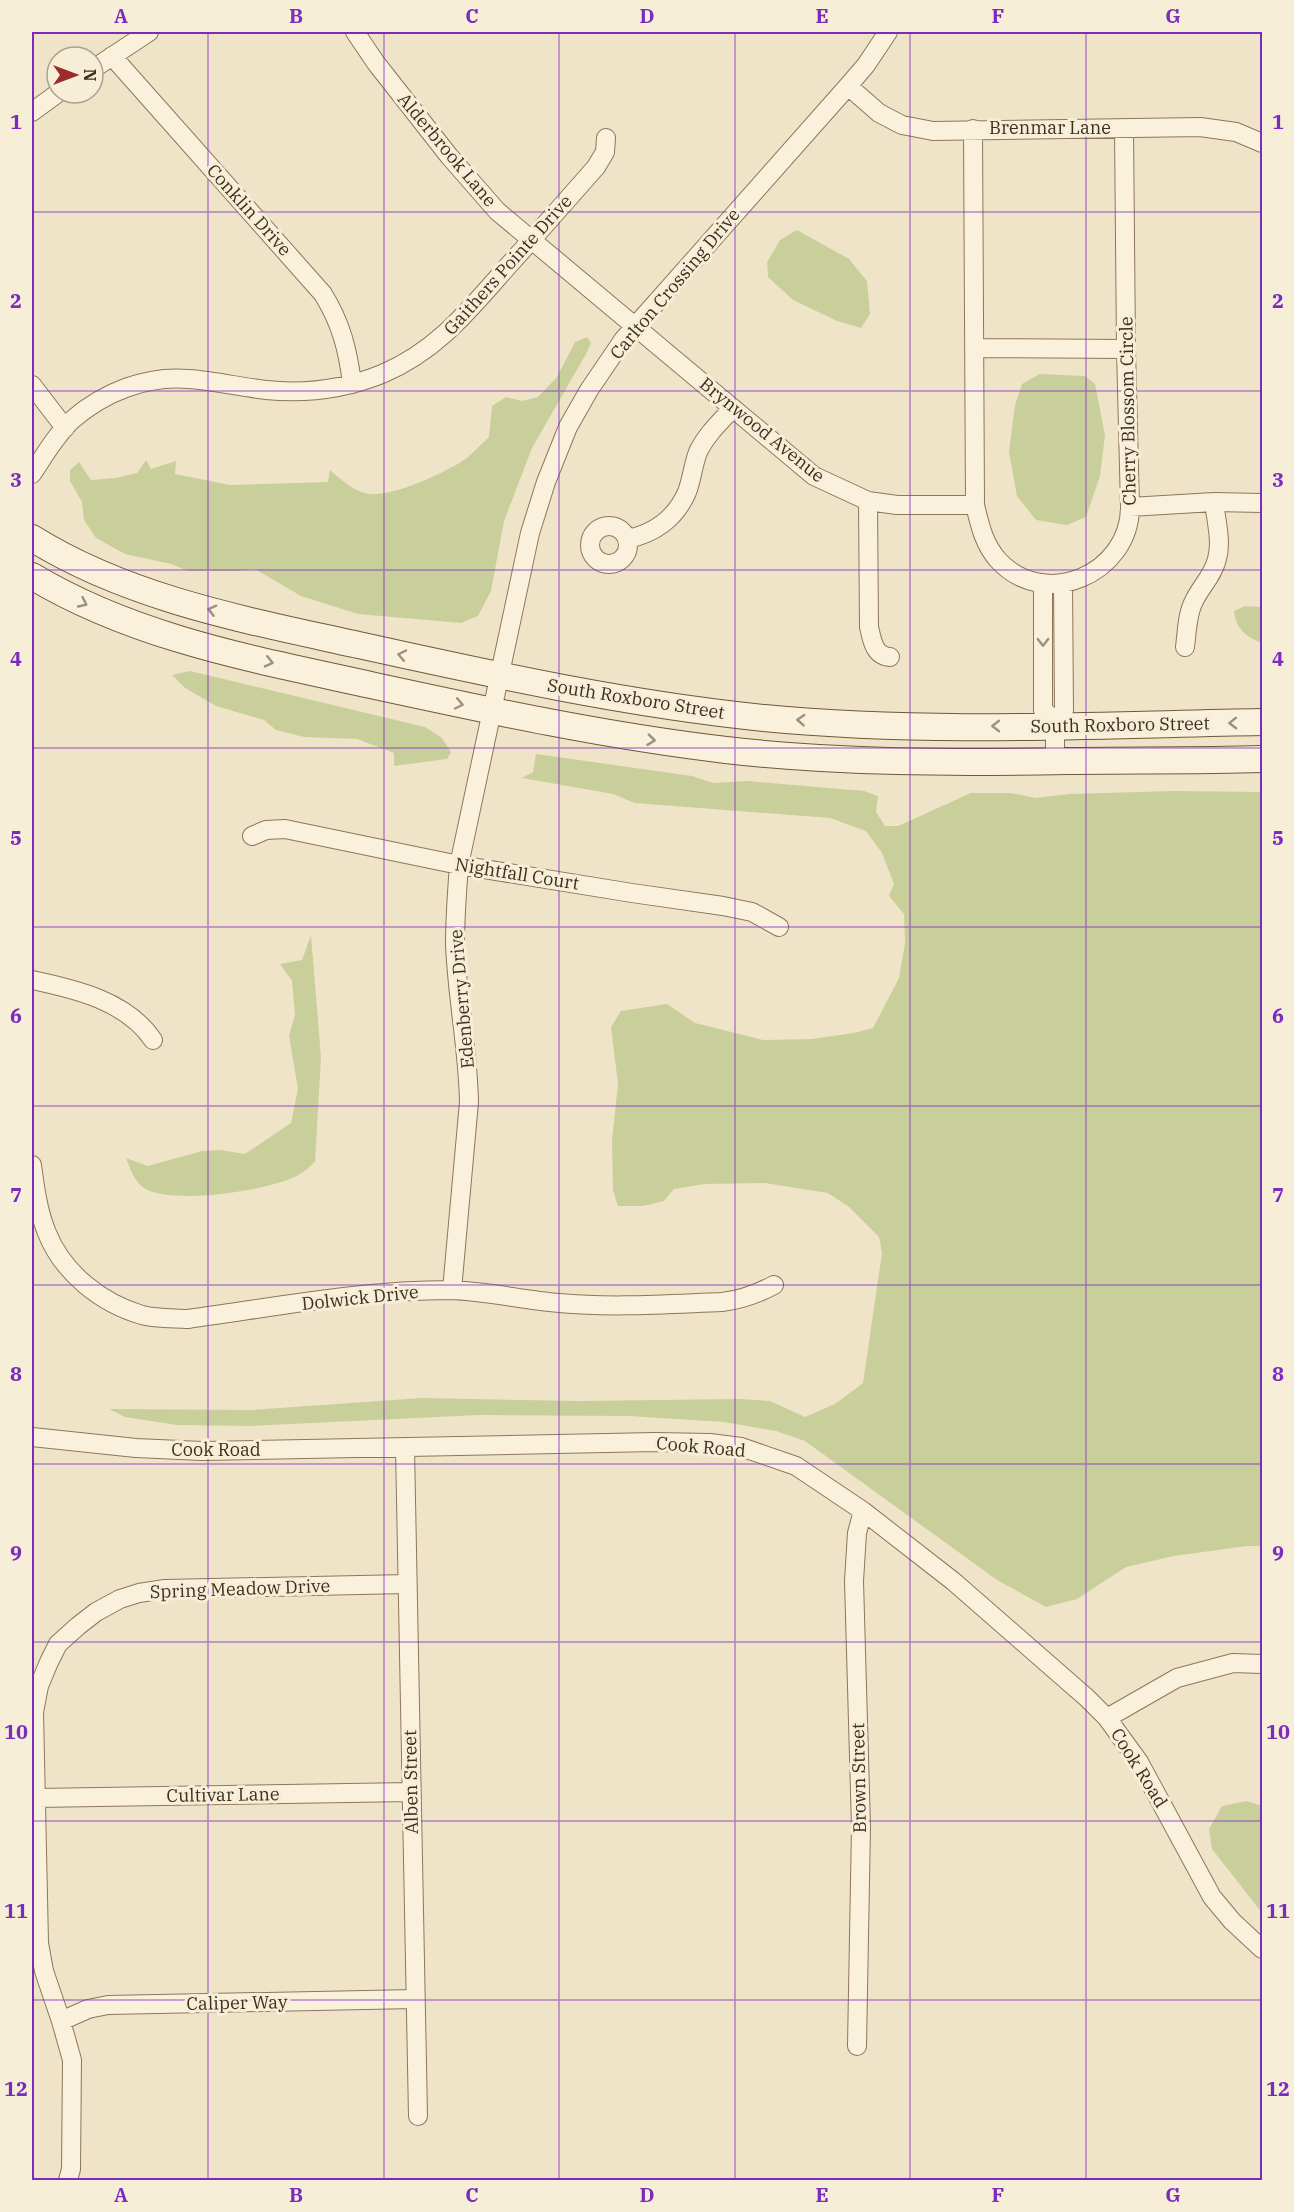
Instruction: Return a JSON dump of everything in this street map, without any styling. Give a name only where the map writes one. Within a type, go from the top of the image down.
[{"type":"street","points":[[105,61],[149,32]]},
{"type":"street","name":"Alderbrook Lane","points":[[355,32],[376,63],[480,193],[531,240],[634,327]]},
{"type":"street","name":"Carlton Crossing Drive","points":[[492,711],[531,533],[546,482],[568,427],[589,390],[634,327],[848,86],[866,65],[888,32]]},
{"type":"street","name":"Conklin Drive","points":[[112,56],[322,294],[333,311],[343,334],[349,357],[352,384]]},
{"type":"street","name":"Brenmar Lane","points":[[848,86],[879,112],[902,125],[933,130],[1218,128],[1236,132],[1263,143]]},
{"type":"street","points":[[32,112],[45,102]]},
{"type":"street","name":"Cherry Blossom Circle","points":[[974,129],[975,505],[984,540],[999,561],[1029,580],[1063,583],[1087,576],[1107,562],[1123,538],[1128,525],[1130,507],[1125,349],[1124,128]]},
{"type":"street","name":"Gaithers Pointe Drive","points":[[32,474],[65,428],[89,406],[109,394],[136,384],[162,379],[188,378],[267,390],[326,389],[352,384],[382,374],[403,363],[453,328],[602,159],[606,138]]},
{"type":"street","name":"Brynwood Avenue","points":[[634,327],[666,350],[814,476],[868,501],[897,505],[975,505]]},
{"type":"street","points":[[976,348],[1125,349]]},
{"type":"street","points":[[32,385],[65,428]]},
{"type":"street","points":[[627,539],[652,532],[663,525],[676,511],[687,493],[697,454],[706,438],[733,408]]},
{"type":"street","points":[[868,501],[869,627],[873,645],[880,654],[890,657]]},
{"type":"street","points":[[1185,647],[1194,601],[1209,579],[1217,560],[1219,549],[1214,502]]},
{"type":"street","points":[[1130,507],[1214,502],[1263,503]]},
{"type":"street","name":"South Roxboro Street","points":[[32,538],[87,567],[168,598],[288,630],[500,676],[622,699],[766,718],[870,725],[1263,722]]},
{"type":"street","name":"South Roxboro Street","points":[[32,576],[55,590],[95,608],[148,629],[202,646],[492,711],[639,738],[787,755],[873,761],[947,763],[1263,759]]},
{"type":"street","points":[[1043,583],[1043,710],[1054,723],[1055,761]]},
{"type":"street","points":[[1054,723],[1064,711],[1063,583]]},
{"type":"street","name":"Edenberry Drive","points":[[452,1290],[469,1102],[469,1077],[455,945],[456,903],[459,865],[492,711]]},
{"type":"street","name":"Nightfall Court","points":[[252,836],[266,830],[285,829],[459,865],[723,906],[752,912],[779,927]]},
{"type":"street","points":[[32,980],[95,998],[123,1011],[136,1019],[153,1040]]},
{"type":"street","name":"Dolwick Drive","points":[[32,1165],[40,1214],[48,1235],[67,1266],[83,1283],[104,1299],[142,1315],[160,1318],[188,1319],[371,1294],[452,1290],[599,1306],[722,1302],[739,1300],[774,1285]]},
{"type":"street","name":"Cook Road","points":[[32,1437],[136,1449],[202,1451],[655,1442],[710,1443],[741,1447],[796,1466],[863,1511],[953,1581],[1107,1718],[1139,1762],[1212,1897],[1232,1922],[1263,1949]]},
{"type":"street","name":"Alben Street","points":[[405,1448],[418,2116]]},
{"type":"street","name":"Brown Street","points":[[857,2046],[861,1827],[854,1581],[857,1533],[863,1511]]},
{"type":"street","name":"Spring Meadow Drive","points":[[68,2181],[71,2158],[72,2060],[62,2021],[44,1971],[39,1943],[34,1712],[39,1686],[58,1644],[96,1612],[120,1599],[165,1589],[407,1584]]},
{"type":"street","points":[[1107,1718],[1178,1678],[1233,1664],[1263,1664]]},
{"type":"street","name":"Cultivar Lane","points":[[36,1798],[411,1792]]},
{"type":"street","name":"Caliper Way","points":[[62,2021],[88,2009],[108,2005],[415,1999]]},
{"type":"green space","points":[[797,230],[849,259],[867,281],[870,314],[861,328],[837,321],[793,300],[768,277],[767,262],[780,240]]},
{"type":"green space","points":[[587,337],[591,343],[532,448],[504,521],[491,591],[478,616],[461,623],[358,614],[301,596],[255,569],[188,571],[171,564],[125,554],[96,538],[84,520],[82,502],[70,481],[70,470],[79,462],[91,480],[137,473],[146,460],[151,469],[176,461],[175,474],[230,485],[328,482],[330,470],[358,491],[369,494],[391,492],[429,478],[468,457],[489,437],[492,406],[506,397],[522,401],[538,397],[557,377],[575,342]]},
{"type":"green space","points":[[1040,374],[1085,376],[1095,384],[1105,435],[1100,476],[1086,517],[1067,525],[1036,520],[1017,496],[1009,452],[1015,405],[1022,384]]},
{"type":"green space","points":[[1245,606],[1262,607],[1262,643],[1247,635],[1237,623],[1234,611]]},
{"type":"green space","points":[[190,671],[425,727],[442,738],[451,752],[447,759],[394,766],[394,753],[357,739],[304,737],[276,730],[264,720],[216,706],[185,688],[172,675]]},
{"type":"green space","points":[[536,754],[692,776],[713,783],[748,781],[864,791],[878,796],[876,812],[885,826],[898,826],[971,793],[1011,793],[1036,798],[1070,794],[1174,791],[1262,792],[1262,1546],[1174,1556],[1126,1567],[1077,1599],[1046,1607],[997,1580],[805,1441],[776,1431],[724,1422],[629,1416],[479,1415],[251,1426],[177,1425],[125,1417],[109,1409],[252,1410],[422,1398],[579,1401],[739,1399],[770,1401],[805,1417],[835,1404],[863,1383],[882,1253],[879,1237],[849,1207],[828,1193],[765,1183],[705,1184],[674,1189],[664,1201],[643,1206],[618,1206],[613,1190],[612,1141],[618,1084],[611,1027],[621,1011],[667,1004],[695,1023],[763,1040],[812,1039],[873,1028],[899,978],[905,943],[904,914],[889,896],[894,884],[882,853],[866,831],[830,818],[635,803],[613,794],[522,778],[533,772]]},
{"type":"green space","points":[[311,935],[321,1057],[315,1162],[297,1176],[245,1191],[182,1196],[150,1191],[145,1188],[134,1177],[126,1158],[148,1166],[202,1151],[221,1150],[245,1154],[291,1123],[298,1089],[289,1036],[295,1015],[292,981],[280,964],[302,960]]},
{"type":"green space","points":[[1247,1801],[1262,1806],[1262,1913],[1212,1849],[1209,1829],[1222,1806]]}]
